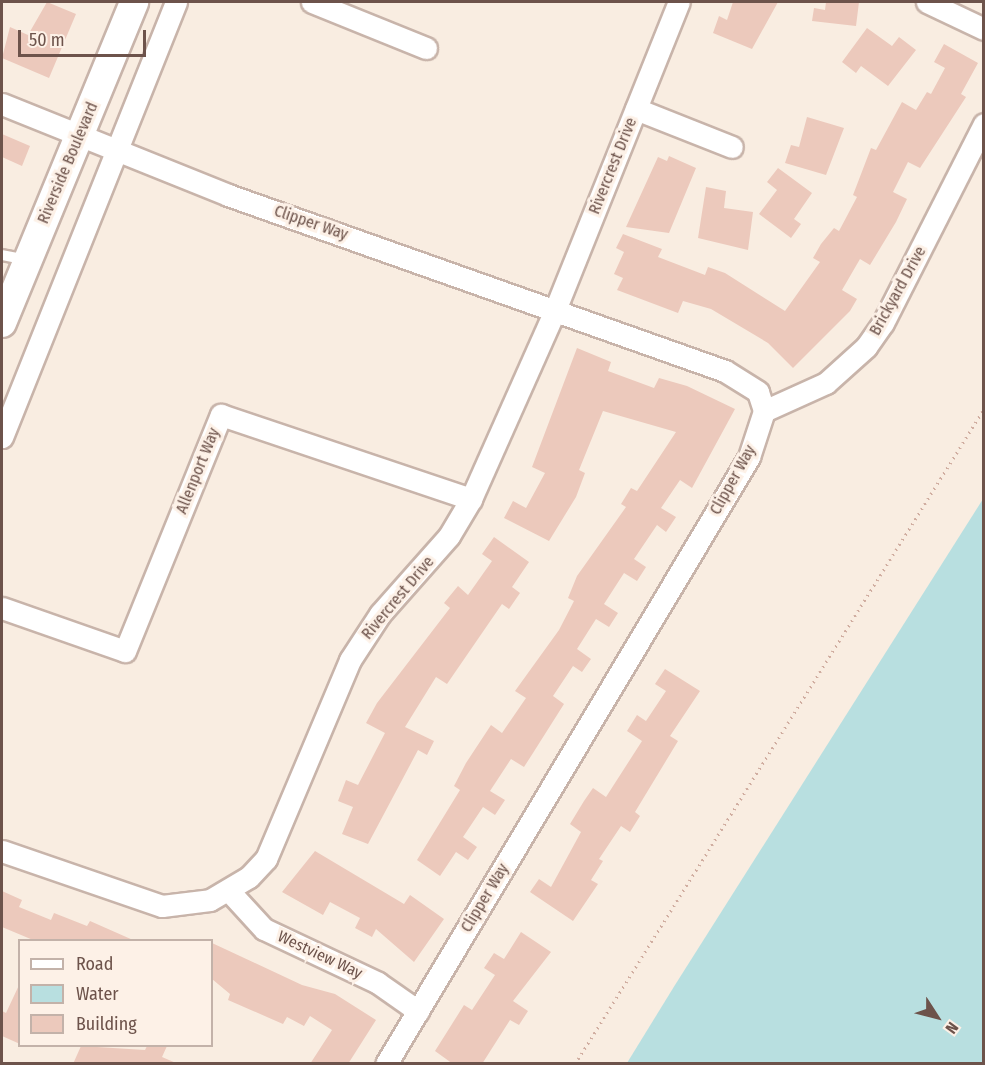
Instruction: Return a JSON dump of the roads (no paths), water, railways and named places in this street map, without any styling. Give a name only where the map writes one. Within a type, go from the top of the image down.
[{"type":"main road","name":"Riverside Boulevard","points":[[2,323],[14,257],[81,134],[134,2]]},
{"type":"street","points":[[2,437],[176,2]]},
{"type":"street","points":[[312,2],[426,48]]},
{"type":"street","name":"Rivercrest Drive","points":[[2,851],[162,906],[186,905],[229,891],[249,877],[277,842],[362,639],[427,564],[471,499],[555,310],[679,2]]},
{"type":"street","points":[[927,2],[984,29]]},
{"type":"street","name":"Clipper Way","points":[[2,104],[116,150],[741,378],[758,392],[764,411],[749,457],[386,1064]]},
{"type":"street","name":"Rivercrest Drive","points":[[636,109],[732,147]]},
{"type":"street","name":"Brickyard Drive","points":[[764,411],[826,383],[866,347],[883,323],[984,124]]},
{"type":"street","name":"Allenport Way","points":[[2,608],[125,651],[220,415],[471,499]]},
{"type":"street","name":"Westview Way","points":[[229,891],[264,929],[378,983],[418,1011]]},
{"type":"water","points":[[983,499],[983,1063],[627,1063],[675,985]]}]
